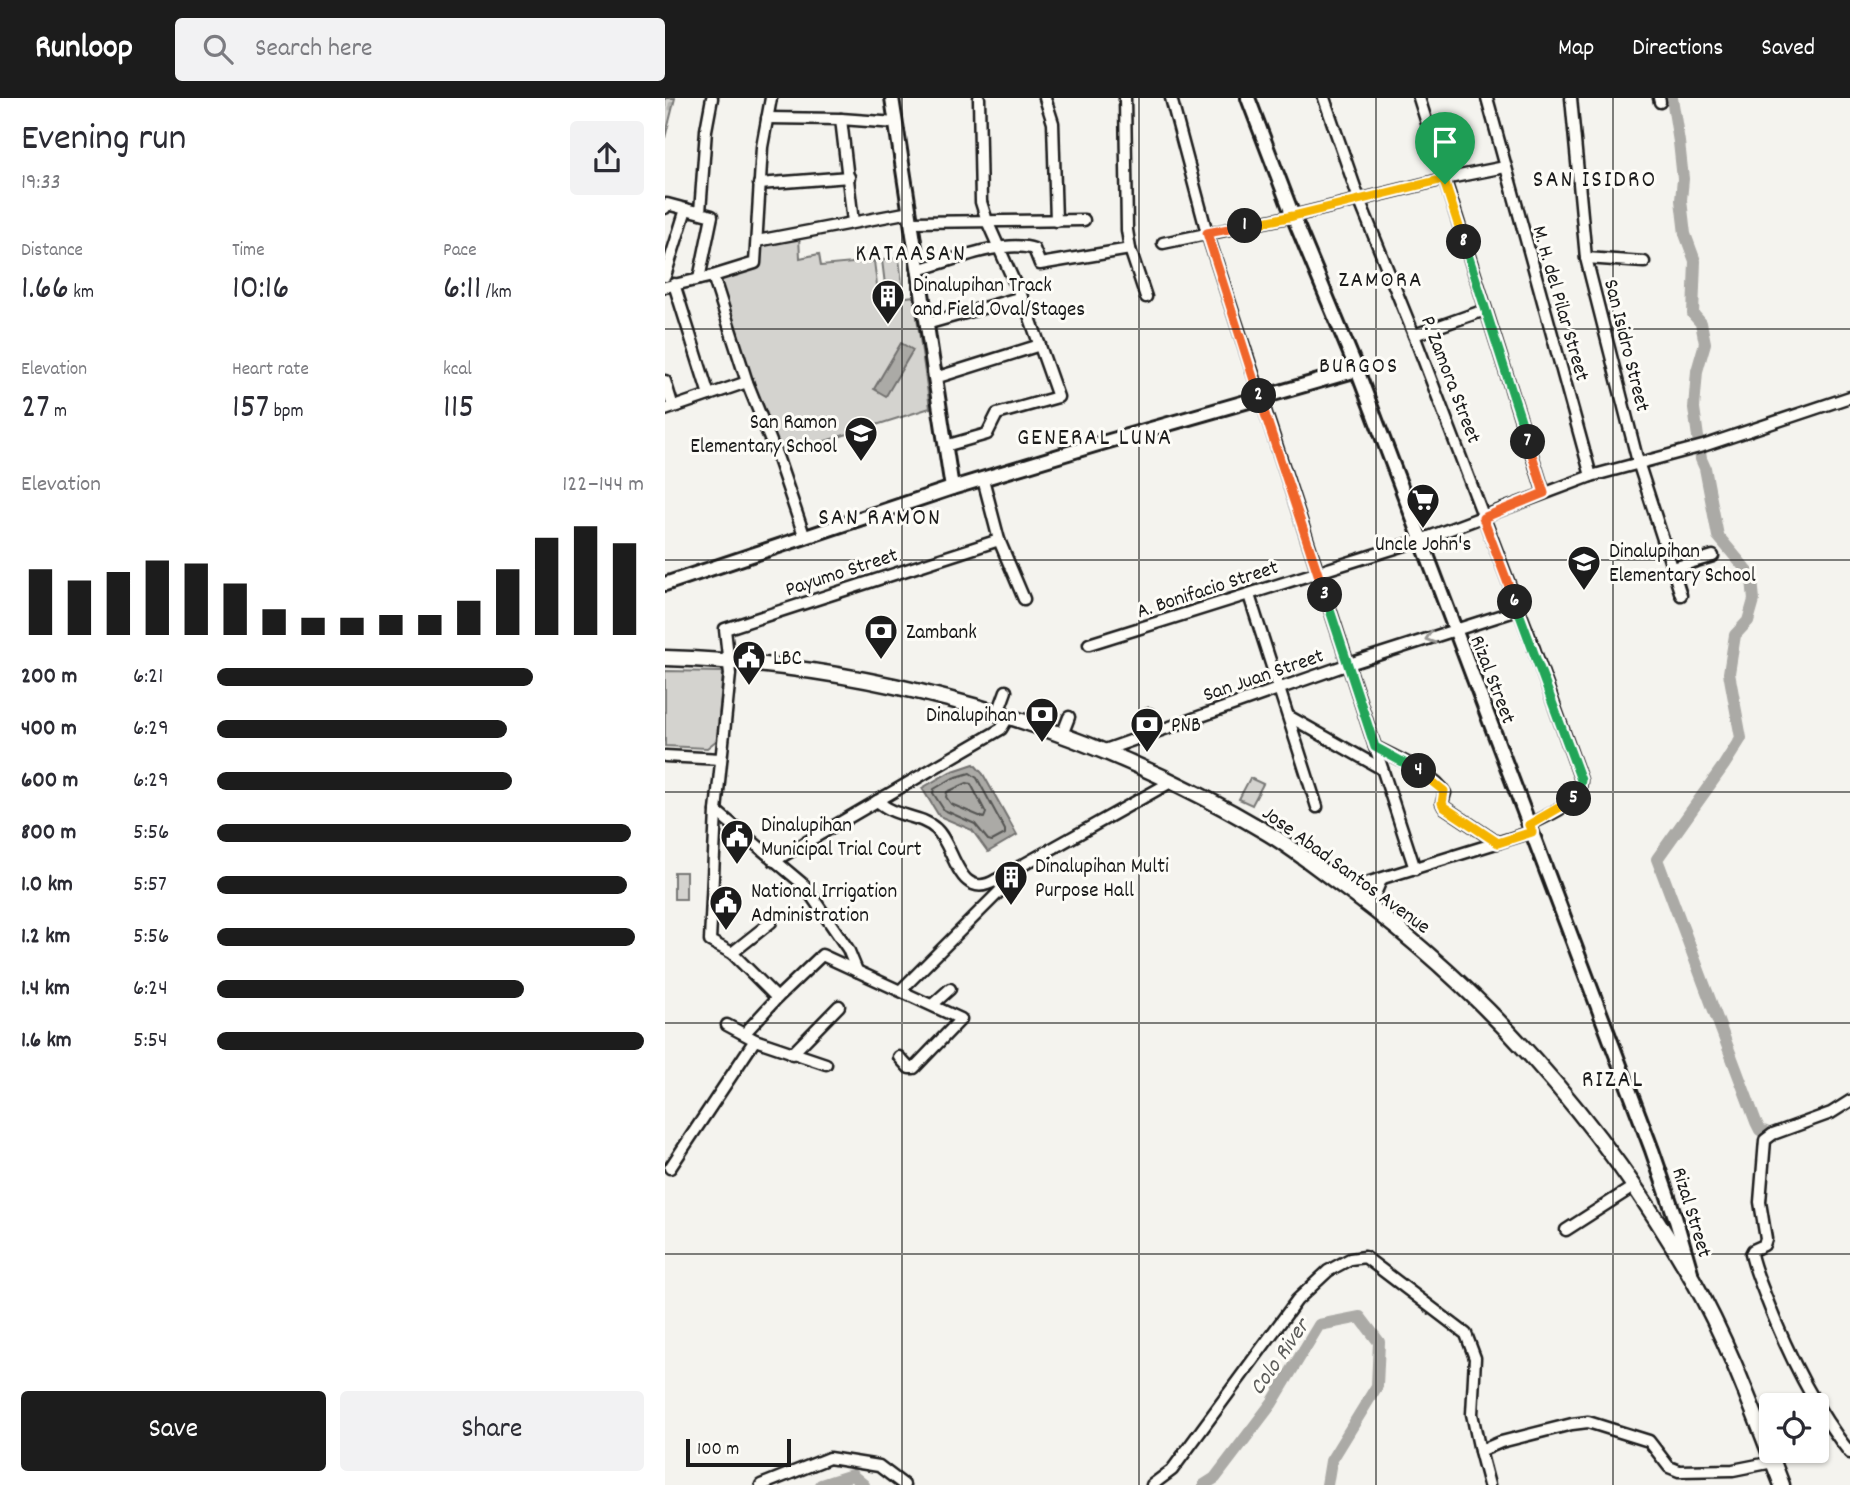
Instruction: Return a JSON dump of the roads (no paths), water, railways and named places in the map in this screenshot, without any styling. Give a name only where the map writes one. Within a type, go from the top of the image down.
[{"type":"highway","name":"Jose Abad Santos Avenue","points":[[665,658],[785,666],[859,677],[953,699],[1004,714],[1102,751],[1171,782],[1268,833],[1370,906],[1431,956],[1530,1052],[1592,1126],[1693,1279],[1715,1322],[1759,1428]]},
{"type":"highway","name":"Jose Abad Santos Avenue","points":[[1773,1463],[1782,1485]]},
{"type":"main road","points":[[892,98],[952,488]]},
{"type":"main road","name":"Rizal Street","points":[[1248,98],[1293,216],[1357,370],[1661,1174],[1693,1279]]},
{"type":"main road","points":[[665,584],[952,488],[1357,370]]},
{"type":"street","points":[[700,212],[706,130],[712,98]]},
{"type":"street","points":[[709,395],[670,285],[754,265],[762,147],[771,98]]},
{"type":"street","points":[[945,446],[987,434],[997,414],[1058,397],[1021,297],[986,221],[981,202],[979,98]]},
{"type":"street","points":[[1045,98],[1053,123],[1056,220]]},
{"type":"street","points":[[1125,98],[1127,230],[1130,249],[1146,297]]},
{"type":"street","points":[[1171,98],[1207,233],[1415,869]]},
{"type":"street","name":"P. Zamora Street","points":[[1324,98],[1359,199],[1414,335],[1581,780],[1579,792],[1570,803],[1530,828],[1498,843],[1347,889]]},
{"type":"street","points":[[1419,98],[1544,493]]},
{"type":"street","name":"M. H. del Pilar Street","points":[[1487,98],[1591,477]]},
{"type":"street","name":"San Isidro Street","points":[[1571,98],[1586,258],[1638,462],[1681,594]]},
{"type":"street","points":[[767,118],[896,123]]},
{"type":"street","points":[[841,119],[853,222]]},
{"type":"street","points":[[1163,243],[1505,167]]},
{"type":"street","points":[[759,184],[849,177]]},
{"type":"street","points":[[665,208],[667,204],[712,216],[699,279]]},
{"type":"street","points":[[665,276],[687,209]]},
{"type":"street","points":[[757,241],[853,222],[910,217],[986,221],[1083,220]]},
{"type":"street","points":[[918,270],[999,247],[1024,246],[1034,249],[1040,264],[1130,249]]},
{"type":"street","points":[[1586,258],[1644,262]]},
{"type":"street","points":[[713,276],[747,382],[778,458],[805,538]]},
{"type":"street","points":[[926,324],[1021,297]]},
{"type":"street","points":[[1414,335],[1485,310]]},
{"type":"street","points":[[935,378],[1039,345]]},
{"type":"street","points":[[665,381],[669,408],[747,382]]},
{"type":"street","name":"A. Bonifacio Street","points":[[1089,644],[1421,540],[1591,477],[1699,447],[1850,397]]},
{"type":"street","points":[[983,479],[999,540],[1024,599]]},
{"type":"street","name":"Payumo Street","points":[[730,661],[725,629],[999,540]]},
{"type":"street","points":[[1673,568],[1713,556]]},
{"type":"street","points":[[1249,595],[1317,807]]},
{"type":"street","name":"San Juan Street","points":[[1102,751],[1349,664],[1518,610]]},
{"type":"street","points":[[730,661],[716,811],[710,941],[732,953],[777,998]]},
{"type":"street","points":[[773,861],[1001,729],[1006,691]]},
{"type":"street","points":[[1149,714],[1156,732]]},
{"type":"street","points":[[1062,735],[1069,717]]},
{"type":"street","points":[[1290,717],[1382,769]]},
{"type":"street","points":[[1375,747],[1441,786],[1445,793],[1442,803],[1444,807],[1498,843]]},
{"type":"street","points":[[665,756],[722,759]]},
{"type":"street","points":[[877,801],[891,810],[928,823],[938,831],[963,875],[972,884],[984,887],[1171,782]]},
{"type":"street","points":[[716,811],[804,885],[848,949],[857,971]]},
{"type":"street","points":[[901,990],[1003,888],[996,880]]},
{"type":"street","points":[[1370,906],[1381,880]]},
{"type":"street","points":[[732,953],[771,922]]},
{"type":"street","points":[[745,1033],[822,955],[961,1019],[914,1068],[909,1068],[899,1057]]},
{"type":"street","points":[[932,1005],[950,989]]},
{"type":"street","points":[[792,1054],[839,1006]]},
{"type":"street","points":[[727,1025],[755,1040],[826,1064]]},
{"type":"street","points":[[670,1168],[755,1040]]},
{"type":"street","points":[[1850,1101],[1831,1113],[1773,1134],[1765,1140],[1760,1202],[1766,1240],[1764,1245],[1753,1250],[1751,1254],[1775,1320],[1799,1369],[1825,1419],[1850,1453]]},
{"type":"street","points":[[1566,1230],[1633,1187]]},
{"type":"street","points":[[1152,1485],[1172,1469],[1297,1300],[1328,1271],[1350,1259],[1365,1257],[1466,1334],[1475,1358],[1472,1414],[1489,1485]]},
{"type":"street","points":[[1480,1451],[1501,1442],[1588,1422],[1644,1438],[1653,1444],[1669,1467],[1679,1471],[1733,1470],[1768,1463]]},
{"type":"street","points":[[761,1485],[829,1458],[879,1466],[904,1485]]},
{"type":"water","points":[[901,343],[913,350],[886,396],[874,389]]},
{"type":"water","points":[[974,764],[983,774],[1017,835],[988,852],[972,830],[939,816],[922,788],[950,772]]},
{"type":"waterway","points":[[1672,98],[1683,179],[1681,200],[1685,234],[1695,261],[1693,314],[1701,323],[1705,343],[1697,371],[1694,408],[1701,459],[1718,536],[1749,573],[1754,600],[1748,621],[1735,635],[1729,673],[1741,738],[1657,859],[1756,1122],[1760,1130],[1766,1132]]},
{"type":"waterway","name":"Colo River","points":[[1204,1485],[1215,1478],[1272,1403],[1319,1325],[1360,1317],[1379,1342],[1377,1386],[1331,1461],[1327,1485]]},
{"type":"waterway","name":"Colo River","points":[[821,1485],[852,1475],[864,1485]]},
{"type":"place","name":"Dinalupihan Track and Field Oval/Stages","points":[[888,326]]},
{"type":"place","name":"San Ramon Elementary School","points":[[861,463]]},
{"type":"place","name":"Uncle John's","points":[[1423,530]]},
{"type":"place","name":"Dinalupihan Elementary School","points":[[1584,592]]},
{"type":"place","name":"Zambank","points":[[881,661]]},
{"type":"place","name":"LBC","points":[[749,687]]},
{"type":"place","name":"Dinalupihan","points":[[1042,744]]},
{"type":"place","name":"PNB","points":[[1147,754]]},
{"type":"place","name":"Dinalupihan Municipal Trial Court","points":[[737,866]]},
{"type":"place","name":"Dinalupihan Multi Purpose Hall","points":[[1011,907]]},
{"type":"place","name":"National Irrigation Administration","points":[[726,932]]},
{"type":"district","name":"SAN ISIDRO","points":[[1595,178]]},
{"type":"district","name":"KATAASAN","points":[[911,252]]},
{"type":"district","name":"ZAMORA","points":[[1381,278]]},
{"type":"district","name":"BURGOS","points":[[1359,364]]},
{"type":"district","name":"GENERAL LUNA","points":[[1095,436]]},
{"type":"district","name":"SAN RAMON","points":[[880,516]]},
{"type":"district","name":"RIZAL","points":[[1613,1078]]}]
